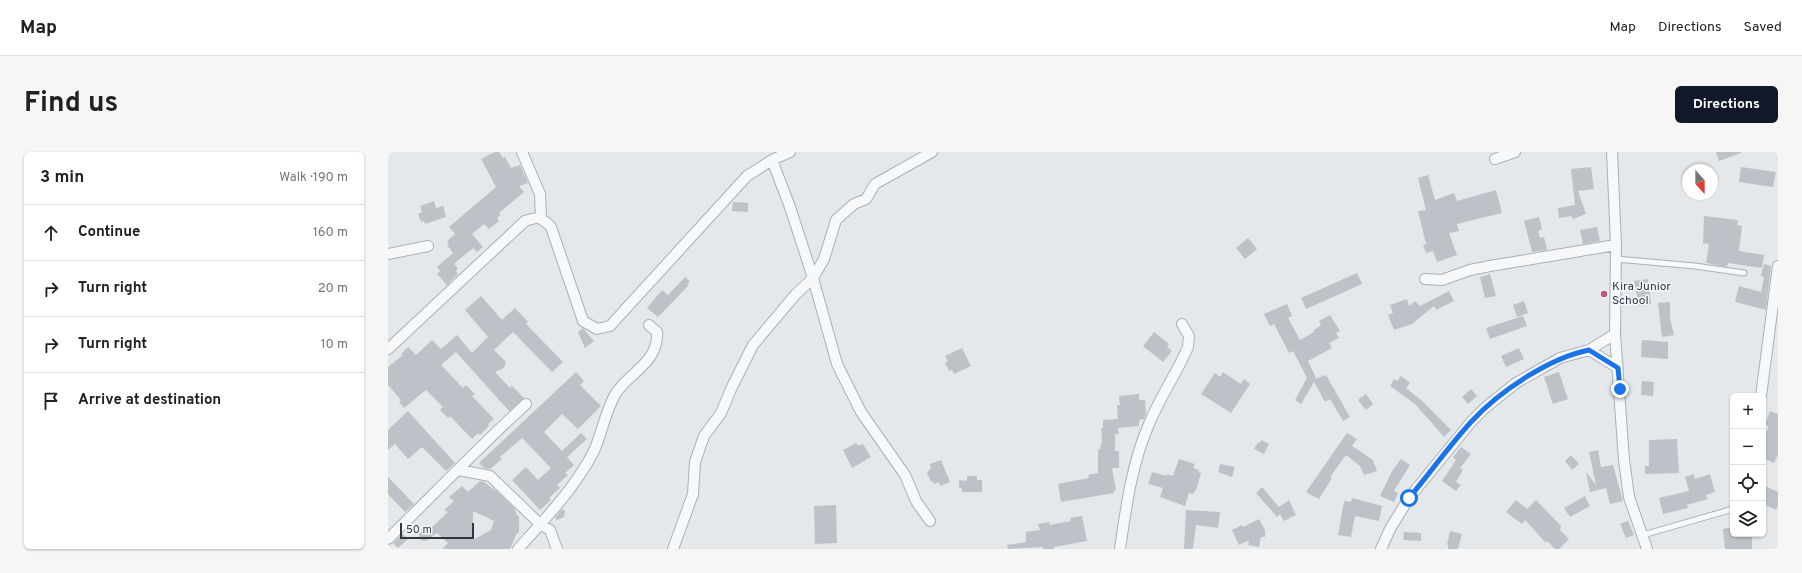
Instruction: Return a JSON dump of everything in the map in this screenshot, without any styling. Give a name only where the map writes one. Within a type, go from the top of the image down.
[{"type":"street","points":[[522,152],[540,194],[541,218]]},
{"type":"street","points":[[388,349],[525,221],[534,218],[541,218],[552,227],[583,321],[597,329],[610,326],[747,176],[772,160],[790,152]]},
{"type":"street","points":[[673,549],[693,494],[695,462],[704,436],[722,413],[730,389],[753,346],[796,294],[813,278],[824,259],[836,220],[854,204],[866,199],[875,184],[932,152]]},
{"type":"street","points":[[1495,159],[1515,152]]},
{"type":"street","points":[[1612,152],[1616,244],[1615,334],[1626,479],[1629,497],[1647,549]]},
{"type":"street","points":[[772,160],[790,207],[813,278],[837,364],[861,412],[905,475],[916,501],[930,521]]},
{"type":"street","points":[[1425,279],[1442,280],[1483,267],[1616,244]]},
{"type":"street","points":[[388,254],[428,246]]},
{"type":"street","points":[[1761,393],[1778,266]]},
{"type":"street","points":[[1120,549],[1131,481],[1138,453],[1149,423],[1188,347],[1189,336],[1182,324]]},
{"type":"street","points":[[518,549],[570,490],[593,453],[616,393],[654,352],[657,332],[650,325]]},
{"type":"street","points":[[1381,549],[1390,529],[1409,498],[1476,417],[1516,383],[1560,358],[1589,350],[1615,334]]},
{"type":"street","points":[[1589,350],[1618,368]]},
{"type":"street","points":[[388,539],[458,470],[470,455],[526,404]]},
{"type":"street","points":[[458,470],[490,476],[540,524],[550,530],[557,549]]},
{"type":"lane","points":[[1616,259],[1695,266],[1744,273]]},
{"type":"lane","points":[[1642,535],[1730,510]]},
{"type":"building","points":[[495,152],[499,152],[503,158],[505,157],[511,168],[520,165],[528,183],[519,186],[524,192],[499,213],[501,214],[497,218],[499,221],[489,229],[484,224],[472,234],[483,247],[477,252],[473,248],[454,264],[458,268],[456,271],[458,274],[447,285],[437,274],[440,271],[437,267],[453,253],[447,245],[449,244],[447,241],[455,234],[449,227],[496,187],[481,159]]},
{"type":"building","points":[[1716,152],[1741,152],[1741,153],[1719,161]]},
{"type":"building","points":[[1591,167],[1594,189],[1578,191],[1586,214],[1573,219],[1572,216],[1559,218],[1558,208],[1575,205],[1571,169]]},
{"type":"building","points":[[1741,167],[1776,172],[1773,187],[1739,182]]},
{"type":"building","points":[[1428,175],[1435,200],[1454,193],[1457,201],[1496,190],[1502,213],[1457,224],[1459,231],[1449,233],[1457,255],[1437,262],[1433,251],[1426,253],[1423,245],[1426,244],[1418,211],[1426,210],[1418,178]]},
{"type":"building","points":[[434,201],[436,208],[443,206],[446,217],[425,224],[424,221],[421,222],[418,214],[422,212],[420,206]]},
{"type":"building","points":[[733,202],[748,203],[748,212],[732,211]]},
{"type":"building","points":[[1704,216],[1738,220],[1737,225],[1742,226],[1739,251],[1764,255],[1762,268],[1728,263],[1727,267],[1706,263],[1709,244],[1703,243]]},
{"type":"building","points":[[1539,217],[1542,229],[1538,231],[1540,238],[1544,237],[1547,250],[1532,252],[1524,221]]},
{"type":"building","points":[[1597,227],[1600,241],[1583,244],[1580,230]]},
{"type":"building","points":[[1248,238],[1257,249],[1245,259],[1236,248]]},
{"type":"building","points":[[1764,264],[1771,266],[1766,310],[1735,302],[1739,286],[1761,292],[1764,277],[1761,276]]},
{"type":"building","points":[[1357,273],[1362,284],[1306,309],[1301,298]]},
{"type":"building","points":[[1490,274],[1496,296],[1485,298],[1480,277]]},
{"type":"building","points":[[685,277],[690,281],[687,284],[689,285],[658,317],[647,308],[662,290],[668,295]]},
{"type":"building","points":[[1648,279],[1651,304],[1639,306],[1634,281]]},
{"type":"building","points":[[1449,291],[1454,301],[1436,310],[1434,306],[1412,324],[1394,330],[1388,315],[1393,313],[1390,305],[1407,299],[1409,306],[1415,301],[1420,306]]},
{"type":"building","points":[[481,296],[502,320],[515,308],[528,322],[526,324],[563,362],[552,372],[513,332],[494,350],[506,362],[504,368],[495,372],[510,388],[512,386],[524,398],[509,411],[456,352],[441,365],[463,388],[466,385],[475,394],[472,396],[494,419],[488,424],[489,426],[480,435],[478,433],[472,439],[450,416],[448,418],[440,410],[443,407],[426,390],[404,408],[399,402],[401,400],[388,385],[388,367],[403,355],[401,354],[408,347],[416,355],[432,340],[441,349],[457,335],[472,353],[488,337],[465,310]]},
{"type":"building","points":[[1524,301],[1528,313],[1517,317],[1513,305]]},
{"type":"building","points":[[1670,302],[1670,318],[1674,335],[1662,337],[1658,303]]},
{"type":"building","points":[[1287,304],[1292,316],[1288,318],[1300,340],[1314,332],[1313,331],[1321,325],[1319,321],[1330,315],[1340,331],[1336,333],[1339,338],[1329,343],[1332,348],[1308,361],[1316,378],[1315,379],[1326,375],[1350,417],[1343,421],[1330,399],[1325,402],[1314,382],[1301,404],[1295,400],[1307,378],[1293,351],[1289,353],[1274,324],[1270,326],[1264,314]]},
{"type":"building","points":[[1523,316],[1527,326],[1490,339],[1486,328]]},
{"type":"building","points":[[583,328],[594,341],[585,348],[578,332]]},
{"type":"building","points":[[1154,332],[1169,344],[1167,347],[1172,351],[1163,362],[1143,346]]},
{"type":"building","points":[[1642,340],[1668,342],[1668,359],[1641,357]]},
{"type":"building","points":[[962,348],[971,366],[954,374],[952,370],[949,371],[945,363],[948,361],[945,356]]},
{"type":"building","points":[[1519,348],[1524,359],[1506,367],[1501,356]]},
{"type":"building","points":[[576,372],[584,381],[580,385],[601,406],[578,429],[562,414],[544,432],[562,451],[581,433],[587,439],[567,457],[574,465],[565,473],[568,475],[557,485],[560,488],[549,498],[551,500],[540,510],[512,480],[526,467],[538,480],[551,468],[522,438],[500,457],[502,459],[490,469],[484,468],[479,463]]},
{"type":"building","points":[[1223,372],[1241,384],[1244,379],[1250,384],[1231,413],[1201,394],[1215,373],[1220,377]]},
{"type":"building","points":[[1559,372],[1568,399],[1553,404],[1544,377]]},
{"type":"building","points":[[1401,376],[1410,383],[1406,388],[1421,400],[1451,430],[1444,437],[1415,404],[1390,386],[1394,379],[1397,381]]},
{"type":"building","points":[[1642,381],[1654,382],[1653,396],[1641,395]]},
{"type":"building","points":[[1471,389],[1477,396],[1468,404],[1462,397]]},
{"type":"building","points":[[1139,394],[1139,400],[1145,400],[1146,414],[1144,419],[1139,420],[1139,426],[1118,428],[1119,434],[1115,434],[1115,451],[1119,451],[1119,468],[1112,468],[1116,490],[1114,493],[1061,502],[1058,484],[1089,478],[1088,475],[1098,473],[1098,449],[1100,449],[1102,440],[1101,428],[1103,428],[1103,420],[1118,419],[1117,405],[1120,405],[1119,396]]},
{"type":"building","points":[[1366,394],[1373,404],[1366,410],[1358,400]]},
{"type":"building","points":[[408,411],[455,463],[446,471],[422,447],[408,459],[395,444],[388,450],[388,430]]},
{"type":"building","points":[[1770,411],[1778,414],[1778,454],[1774,463],[1766,459],[1766,433],[1769,426],[1766,425]]},
{"type":"building","points":[[1347,433],[1357,439],[1352,446],[1373,460],[1377,471],[1364,475],[1360,466],[1346,455],[1330,477],[1332,478],[1319,499],[1306,492]]},
{"type":"building","points":[[1677,439],[1679,473],[1645,474],[1645,466],[1649,466],[1649,440]]},
{"type":"building","points":[[1261,440],[1269,444],[1264,454],[1254,449]]},
{"type":"building","points":[[856,443],[858,446],[863,444],[871,457],[852,468],[843,450]]},
{"type":"building","points":[[1461,447],[1471,454],[1460,468],[1463,470],[1456,482],[1461,485],[1456,491],[1442,481],[1456,460],[1453,457]]},
{"type":"building","points":[[1598,450],[1601,467],[1613,465],[1623,501],[1610,504],[1606,488],[1590,492],[1586,472],[1596,485],[1589,452]]},
{"type":"building","points":[[1571,455],[1579,464],[1572,470],[1565,461]]},
{"type":"building","points":[[1179,459],[1195,464],[1193,468],[1199,470],[1198,472],[1201,473],[1196,490],[1193,494],[1189,493],[1185,506],[1160,497],[1163,488],[1148,484],[1152,472],[1173,476]]},
{"type":"building","points":[[1401,459],[1410,465],[1394,491],[1398,493],[1394,502],[1380,496],[1392,471]]},
{"type":"building","points":[[941,460],[950,482],[940,486],[939,482],[934,484],[933,481],[931,482],[927,473],[931,468],[930,464]]},
{"type":"building","points":[[1220,464],[1235,467],[1232,477],[1218,472]]},
{"type":"building","points":[[1694,474],[1695,479],[1710,474],[1715,492],[1706,495],[1708,499],[1687,505],[1688,508],[1663,514],[1659,498],[1689,491],[1685,477]]},
{"type":"building","points":[[967,476],[977,476],[977,480],[982,480],[982,492],[962,492],[962,488],[959,488],[959,480],[967,481]]},
{"type":"building","points":[[388,477],[414,504],[405,512],[388,494]]},
{"type":"building","points":[[480,481],[484,482],[500,494],[515,509],[517,516],[519,515],[519,533],[517,533],[510,549],[442,549],[448,543],[437,533],[426,541],[420,540],[419,534],[425,528],[429,530],[448,512],[444,510],[454,501],[449,497],[462,486],[468,492]],"holes":[[[473,511],[494,521],[491,530],[473,540]]]},
{"type":"building","points":[[1766,486],[1778,492],[1778,506],[1776,510],[1766,505]]},
{"type":"building","points":[[1262,487],[1279,507],[1289,500],[1296,515],[1284,521],[1280,514],[1277,517],[1256,493]]},
{"type":"building","points":[[1585,496],[1590,506],[1570,517],[1564,508]]},
{"type":"building","points":[[1352,498],[1382,506],[1379,521],[1355,516],[1351,537],[1338,535],[1344,501],[1351,502]]},
{"type":"building","points":[[1516,500],[1527,509],[1536,500],[1561,526],[1560,530],[1569,539],[1559,549],[1555,549],[1547,541],[1546,543],[1525,520],[1522,524],[1506,512]]},
{"type":"building","points":[[836,505],[837,543],[815,544],[814,506]]},
{"type":"building","points":[[562,509],[565,511],[564,517],[557,520],[555,518]]},
{"type":"building","points":[[1186,510],[1220,512],[1218,528],[1196,525],[1193,549],[1184,549]]},
{"type":"building","points":[[1082,516],[1087,541],[1054,547],[1054,549],[1043,549],[1043,547],[1008,549],[1007,545],[1026,542],[1026,532],[1040,530],[1038,524],[1049,522],[1050,525],[1071,521],[1070,518]]},
{"type":"building","points":[[1259,519],[1265,530],[1265,537],[1261,537],[1259,547],[1248,545],[1249,540],[1239,545],[1232,530],[1242,525],[1243,527]]},
{"type":"building","points":[[1628,521],[1634,535],[1626,538],[1620,524]]},
{"type":"building","points":[[1730,528],[1730,537],[1752,537],[1752,549],[1725,549],[1723,529]]},
{"type":"building","points":[[1450,531],[1462,534],[1458,549],[1448,549],[1447,545]]},
{"type":"building","points":[[1404,532],[1421,533],[1421,541],[1403,540]]},
{"type":"building","points":[[403,534],[408,539],[398,548],[393,543]]},
{"type":"place","name":"Kira Junior School","points":[[1604,294]]},
{"type":"route","points":[[1409,498],[1471,422],[1486,408],[1516,383],[1560,358],[1589,350],[1618,368],[1620,389]]}]
